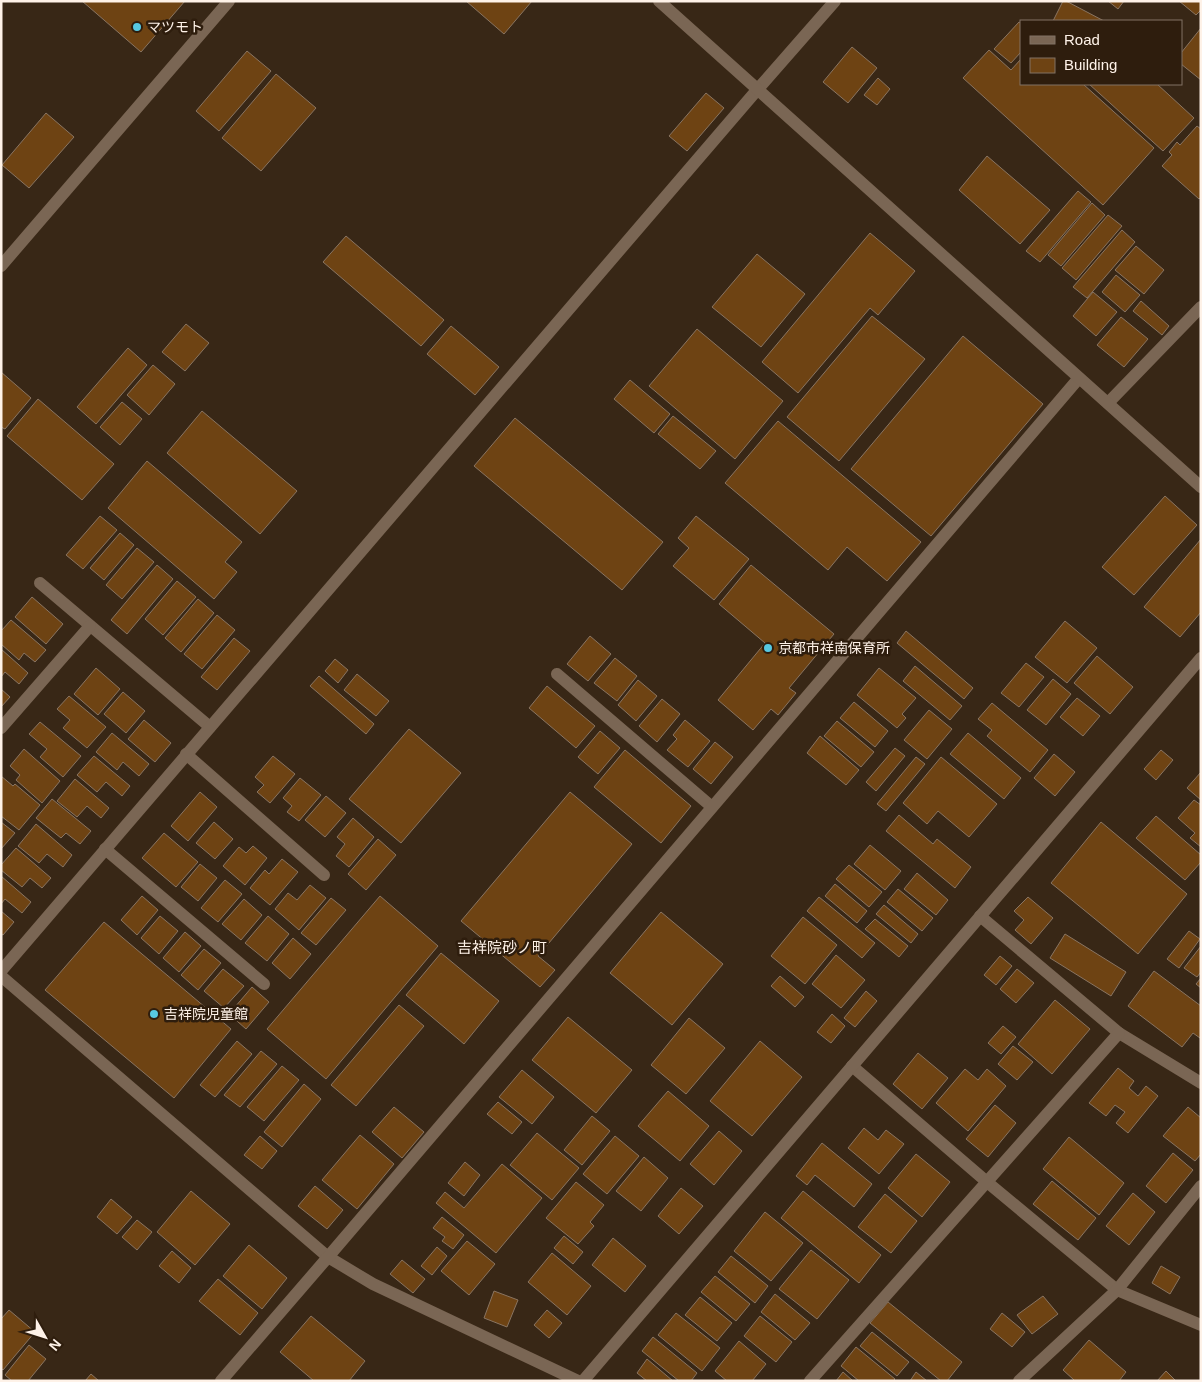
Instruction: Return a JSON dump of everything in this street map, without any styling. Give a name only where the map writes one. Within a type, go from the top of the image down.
[{"type":"street","points":[[1,266],[229,1]]},
{"type":"street","points":[[659,1],[1201,487]]},
{"type":"street","points":[[1,971],[835,1]]},
{"type":"street","points":[[1108,403],[1201,307]]},
{"type":"street","points":[[221,1381],[1079,378]]},
{"type":"street","points":[[40,583],[210,727]]},
{"type":"street","points":[[1,728],[90,626]]},
{"type":"street","points":[[583,1381],[1201,658]]},
{"type":"street","points":[[557,674],[712,807]]},
{"type":"street","points":[[186,754],[324,875]]},
{"type":"street","points":[[105,850],[264,984]]},
{"type":"street","points":[[980,916],[1120,1033],[1201,1083]]},
{"type":"street","points":[[1,976],[328,1257],[373,1284],[578,1381]]},
{"type":"street","points":[[810,1381],[1120,1033]]},
{"type":"street","points":[[852,1066],[987,1182],[1118,1290],[1201,1326]]},
{"type":"street","points":[[1019,1381],[1118,1290],[1201,1186]]},
{"type":"building","name":"マツモト","points":[[82,1],[185,1],[141,52]]},
{"type":"building","points":[[466,1],[532,1],[504,34]]},
{"type":"building","points":[[1063,1],[1066,1],[1102,20],[1054,20]]},
{"type":"building","points":[[1108,1],[1124,1],[1118,9]]},
{"type":"building","points":[[1179,1],[1201,1],[1201,10],[1196,15]]},
{"type":"building","points":[[1020,22],[1020,53],[1011,63],[994,49]]},
{"type":"building","points":[[1201,28],[1201,80],[1182,65],[1182,52]]},
{"type":"building","points":[[852,47],[877,68],[848,103],[823,82]]},
{"type":"building","points":[[989,50],[1011,70],[1020,60],[1020,85],[1084,85],[1154,148],[1103,205],[963,78]]},
{"type":"building","points":[[247,51],[271,71],[219,131],[196,111]]},
{"type":"building","points":[[276,74],[316,108],[261,171],[222,138]]},
{"type":"building","points":[[878,78],[890,89],[877,105],[864,95]]},
{"type":"building","points":[[1090,85],[1158,85],[1194,118],[1163,151]]},
{"type":"building","points":[[706,93],[724,108],[687,151],[669,136]]},
{"type":"building","points":[[46,113],[74,137],[29,188],[2,165]]},
{"type":"building","points":[[1197,126],[1201,129],[1201,197],[1199,199],[1162,166],[1172,155],[1169,152],[1177,142],[1180,145]]},
{"type":"building","points":[[987,156],[1050,210],[1020,244],[959,190]]},
{"type":"building","points":[[1078,191],[1091,202],[1040,262],[1026,251]]},
{"type":"building","points":[[1092,203],[1105,215],[1061,266],[1048,255]]},
{"type":"building","points":[[1108,215],[1122,226],[1076,280],[1062,268]]},
{"type":"building","points":[[1122,230],[1135,242],[1087,298],[1073,287]]},
{"type":"building","points":[[870,233],[915,271],[878,315],[870,308],[798,393],[762,362]]},
{"type":"building","points":[[346,236],[444,320],[421,346],[323,262]]},
{"type":"building","points":[[1136,246],[1164,270],[1144,294],[1115,270]]},
{"type":"building","points":[[757,254],[805,294],[761,347],[712,307]]},
{"type":"building","points":[[1116,275],[1140,295],[1125,312],[1102,292]]},
{"type":"building","points":[[1093,292],[1117,312],[1096,336],[1073,316]]},
{"type":"building","points":[[1141,301],[1169,326],[1162,335],[1133,311]]},
{"type":"building","points":[[872,316],[925,359],[839,461],[787,417]]},
{"type":"building","points":[[1121,317],[1148,339],[1124,367],[1097,345]]},
{"type":"building","points":[[186,324],[209,343],[185,371],[162,352]]},
{"type":"building","points":[[451,326],[499,367],[475,395],[427,354]]},
{"type":"building","points":[[697,329],[783,401],[735,459],[649,386]]},
{"type":"building","points":[[963,336],[1043,404],[931,536],[851,469]]},
{"type":"building","points":[[128,348],[147,365],[96,424],[77,407]]},
{"type":"building","points":[[153,365],[175,384],[149,415],[127,395]]},
{"type":"building","points":[[1,372],[31,398],[5,429],[1,427]]},
{"type":"building","points":[[630,380],[670,414],[654,433],[614,399]]},
{"type":"building","points":[[38,399],[114,464],[82,500],[7,436]]},
{"type":"building","points":[[122,402],[142,419],[120,445],[100,427]]},
{"type":"building","points":[[202,411],[297,491],[260,534],[167,453]]},
{"type":"building","points":[[673,416],[716,451],[700,469],[658,434]]},
{"type":"building","points":[[515,418],[663,542],[622,590],[474,466]]},
{"type":"building","points":[[778,421],[921,542],[887,581],[847,547],[828,570],[725,483]]},
{"type":"building","points":[[147,461],[242,542],[225,562],[237,572],[214,599],[108,508]]},
{"type":"building","points":[[1165,496],[1197,525],[1134,595],[1102,567]]},
{"type":"building","points":[[100,516],[117,530],[83,569],[66,555]]},
{"type":"building","points":[[696,516],[749,559],[714,600],[673,566],[689,548],[678,538]]},
{"type":"building","points":[[120,533],[134,545],[104,580],[90,568]]},
{"type":"building","points":[[1201,539],[1201,612],[1180,637],[1144,607]]},
{"type":"building","points":[[137,548],[154,562],[122,599],[106,585]]},
{"type":"building","points":[[157,565],[173,579],[127,634],[111,620]]},
{"type":"building","points":[[751,565],[834,634],[789,688],[796,693],[778,715],[771,709],[753,730],[718,700],[765,643],[719,604]]},
{"type":"building","points":[[177,581],[196,597],[163,635],[145,619]]},
{"type":"building","points":[[32,597],[63,624],[46,644],[15,617]]},
{"type":"building","points":[[198,599],[214,613],[181,652],[165,638]]},
{"type":"building","points":[[217,615],[235,630],[202,669],[184,654]]},
{"type":"building","points":[[11,620],[46,650],[35,662],[24,653],[19,660],[1,644],[1,631]]},
{"type":"building","points":[[1065,621],[1097,648],[1067,683],[1035,657]]},
{"type":"building","points":[[906,631],[973,688],[964,699],[897,643]]},
{"type":"building","points":[[590,636],[611,654],[588,681],[567,664]]},
{"type":"building","points":[[234,638],[250,651],[217,690],[201,677]]},
{"type":"building","points":[[1,649],[28,673],[19,684],[5,672],[1,677]]},
{"type":"building","points":[[1097,656],[1133,687],[1110,714],[1074,683]]},
{"type":"building","points":[[615,658],[637,676],[617,701],[594,683]]},
{"type":"building","points":[[335,659],[348,670],[338,683],[325,671]]},
{"type":"building","points":[[1026,663],[1044,677],[1019,707],[1001,693]]},
{"type":"building","points":[[915,666],[962,706],[950,720],[903,681]]},
{"type":"building","points":[[96,668],[120,689],[98,715],[74,694]]},
{"type":"building","points":[[879,668],[916,698],[902,714],[906,718],[897,728],[857,695]]},
{"type":"building","points":[[357,674],[389,701],[376,716],[344,690]]},
{"type":"building","points":[[319,676],[374,724],[366,734],[310,686]]},
{"type":"building","points":[[1053,679],[1071,694],[1046,725],[1027,710]]},
{"type":"building","points":[[638,680],[657,696],[636,721],[618,705]]},
{"type":"building","points":[[547,686],[595,726],[576,748],[529,708]]},
{"type":"building","points":[[1,689],[10,697],[1,707]]},
{"type":"building","points":[[123,692],[145,711],[126,733],[104,714]]},
{"type":"building","points":[[69,696],[106,727],[87,748],[63,728],[70,720],[57,709]]},
{"type":"building","points":[[1077,698],[1100,716],[1083,736],[1060,717]]},
{"type":"building","points":[[662,699],[680,714],[657,742],[639,726]]},
{"type":"building","points":[[854,702],[888,731],[875,747],[840,718]]},
{"type":"building","points":[[992,703],[1048,750],[1030,772],[987,736],[992,730],[978,719]]},
{"type":"building","points":[[929,710],[952,729],[927,759],[904,740]]},
{"type":"building","points":[[144,720],[171,743],[155,762],[128,739]]},
{"type":"building","points":[[685,720],[710,741],[688,767],[667,750],[677,739],[673,735]]},
{"type":"building","points":[[837,721],[874,752],[861,767],[824,736]]},
{"type":"building","points":[[40,722],[81,756],[63,777],[40,757],[47,749],[29,734]]},
{"type":"building","points":[[409,729],[461,773],[401,843],[349,799]]},
{"type":"building","points":[[600,731],[620,748],[598,774],[578,757]]},
{"type":"building","points":[[112,733],[149,764],[139,776],[123,762],[117,770],[96,752]]},
{"type":"building","points":[[968,733],[1021,778],[1004,799],[950,754]]},
{"type":"building","points":[[820,736],[859,770],[846,785],[807,753]]},
{"type":"building","points":[[715,742],[733,757],[711,784],[693,769]]},
{"type":"building","points":[[895,748],[905,756],[876,791],[866,782]]},
{"type":"building","points":[[24,749],[60,781],[42,803],[16,780],[20,775],[10,766]]},
{"type":"building","points":[[625,750],[691,806],[661,843],[594,787]]},
{"type":"building","points":[[1161,750],[1173,760],[1156,780],[1144,769]]},
{"type":"building","points":[[1054,754],[1075,772],[1055,796],[1034,778]]},
{"type":"building","points":[[94,756],[130,786],[122,796],[106,782],[97,792],[77,775]]},
{"type":"building","points":[[273,756],[295,774],[270,803],[257,792],[264,785],[255,777]]},
{"type":"building","points":[[916,757],[925,764],[886,811],[877,804]]},
{"type":"building","points":[[941,757],[997,804],[969,837],[938,811],[927,824],[903,803]]},
{"type":"building","points":[[1201,772],[1201,800],[1187,788]]},
{"type":"building","points":[[1,776],[13,786],[15,784],[40,805],[19,830],[1,816]]},
{"type":"building","points":[[300,778],[321,795],[299,821],[287,812],[292,806],[283,798]]},
{"type":"building","points":[[75,779],[109,808],[101,818],[87,806],[77,817],[57,801]]},
{"type":"building","points":[[200,792],[217,807],[188,841],[171,826]]},
{"type":"building","points":[[570,792],[632,844],[538,956],[555,970],[540,987],[461,921]]},
{"type":"building","points":[[326,796],[346,813],[325,837],[305,820]]},
{"type":"building","points":[[52,799],[91,831],[80,844],[66,833],[61,838],[36,818]]},
{"type":"building","points":[[1194,800],[1201,805],[1201,847],[1190,838],[1195,833],[1178,818]]},
{"type":"building","points":[[899,815],[933,844],[937,839],[971,867],[955,888],[886,831]]},
{"type":"building","points":[[1156,816],[1201,855],[1201,862],[1185,880],[1136,838]]},
{"type":"building","points":[[353,818],[374,837],[349,867],[336,856],[345,844],[337,837]]},
{"type":"building","points":[[1,822],[15,833],[1,849]]},
{"type":"building","points":[[214,822],[233,839],[215,859],[196,843]]},
{"type":"building","points":[[1101,822],[1187,894],[1138,954],[1051,883]]},
{"type":"building","points":[[36,824],[72,855],[63,867],[47,854],[39,863],[18,846]]},
{"type":"building","points":[[164,833],[198,862],[176,887],[142,858]]},
{"type":"building","points":[[378,839],[396,855],[366,890],[348,874]]},
{"type":"building","points":[[870,845],[901,871],[885,890],[854,864]]},
{"type":"building","points":[[253,846],[267,858],[245,885],[223,866],[239,847],[246,853]]},
{"type":"building","points":[[16,848],[51,878],[42,888],[30,878],[22,887],[1,870],[1,865]]},
{"type":"building","points":[[282,859],[298,872],[270,905],[250,888],[265,870],[269,874]]},
{"type":"building","points":[[200,864],[217,878],[198,901],[181,887]]},
{"type":"building","points":[[849,865],[882,892],[869,907],[836,879]]},
{"type":"building","points":[[917,873],[948,900],[936,915],[904,889]]},
{"type":"building","points":[[1,876],[31,902],[22,913],[5,899],[1,904]]},
{"type":"building","points":[[225,880],[242,894],[218,922],[201,908]]},
{"type":"building","points":[[835,884],[867,911],[857,923],[825,896]]},
{"type":"building","points":[[310,885],[326,898],[299,930],[275,909],[288,893],[297,900]]},
{"type":"building","points":[[898,889],[933,918],[922,931],[887,902]]},
{"type":"building","points":[[142,896],[158,910],[137,935],[121,920]]},
{"type":"building","points":[[380,896],[438,946],[326,1079],[267,1029]]},
{"type":"building","points":[[819,897],[875,943],[862,958],[807,911]]},
{"type":"building","points":[[1028,897],[1053,918],[1031,944],[1015,930],[1024,920],[1014,911]]},
{"type":"building","points":[[331,898],[346,910],[316,945],[301,933]]},
{"type":"building","points":[[244,899],[262,915],[241,940],[222,924]]},
{"type":"building","points":[[884,905],[918,934],[911,943],[876,914]]},
{"type":"building","points":[[1,911],[14,922],[3,935],[1,934]]},
{"type":"building","points":[[661,912],[723,964],[672,1025],[610,973]]},
{"type":"building","points":[[160,916],[178,931],[159,954],[141,938]]},
{"type":"building","points":[[268,916],[289,934],[267,961],[245,943]]},
{"type":"building","points":[[803,917],[837,945],[805,984],[771,956]]},
{"type":"building","points":[[875,919],[908,946],[899,957],[865,929]]},
{"type":"building","points":[[104,922],[231,1029],[174,1098],[45,990]]},
{"type":"building","points":[[1189,931],[1200,939],[1179,968],[1167,959]]},
{"type":"building","points":[[185,932],[201,946],[179,972],[163,958]]},
{"type":"building","points":[[1065,934],[1126,972],[1111,996],[1050,958]]},
{"type":"building","points":[[293,938],[311,954],[290,979],[272,963]]},
{"type":"building","points":[[1201,946],[1201,972],[1197,977],[1184,968]]},
{"type":"building","points":[[204,949],[221,963],[198,990],[181,975]]},
{"type":"building","points":[[441,953],[499,1001],[464,1044],[406,995]]},
{"type":"building","points":[[836,955],[865,980],[841,1008],[812,984]]},
{"type":"building","points":[[1000,956],[1012,966],[996,985],[984,975]]},
{"type":"building","points":[[223,969],[244,986],[224,1008],[204,991]]},
{"type":"building","points":[[1017,969],[1034,983],[1016,1003],[1000,989]]},
{"type":"building","points":[[1154,971],[1201,1006],[1200,1038],[1193,1033],[1182,1047],[1128,1006]]},
{"type":"building","points":[[780,976],[804,997],[795,1007],[771,986]]},
{"type":"building","points":[[1201,978],[1201,988],[1196,984]]},
{"type":"building","points":[[252,987],[269,1002],[246,1029],[229,1014]]},
{"type":"building","points":[[866,991],[877,1001],[855,1027],[844,1018]]},
{"type":"building","points":[[1055,1000],[1090,1029],[1052,1074],[1018,1044]]},
{"type":"building","points":[[399,1005],[424,1026],[356,1106],[331,1085]]},
{"type":"building","points":[[832,1014],[845,1026],[831,1043],[817,1032]]},
{"type":"building","points":[[568,1017],[632,1070],[596,1113],[532,1060]]},
{"type":"building","points":[[689,1018],[725,1048],[686,1094],[651,1065]]},
{"type":"building","points":[[1003,1026],[1016,1037],[1001,1054],[988,1043]]},
{"type":"building","points":[[237,1041],[252,1054],[215,1097],[200,1085]]},
{"type":"building","points":[[760,1041],[802,1077],[752,1136],[710,1101]]},
{"type":"building","points":[[1013,1046],[1033,1062],[1017,1080],[998,1064]]},
{"type":"building","points":[[261,1051],[277,1064],[240,1107],[224,1095]]},
{"type":"building","points":[[918,1053],[948,1078],[922,1109],[893,1084]]},
{"type":"building","points":[[282,1066],[299,1080],[264,1121],[247,1107]]},
{"type":"building","points":[[1118,1068],[1134,1081],[1129,1088],[1138,1096],[1146,1086],[1158,1096],[1128,1133],[1116,1123],[1125,1112],[1115,1105],[1106,1116],[1089,1103]]},
{"type":"building","points":[[965,1069],[978,1080],[987,1069],[1006,1086],[968,1131],[936,1103]]},
{"type":"building","points":[[522,1070],[554,1097],[532,1124],[499,1097]]},
{"type":"building","points":[[304,1084],[321,1099],[282,1147],[264,1132]]},
{"type":"building","points":[[668,1091],[709,1126],[680,1161],[638,1126]]},
{"type":"building","points":[[498,1102],[522,1122],[512,1134],[487,1114]]},
{"type":"building","points":[[995,1105],[1016,1123],[988,1157],[966,1139]]},
{"type":"building","points":[[394,1107],[424,1132],[402,1158],[372,1132]]},
{"type":"building","points":[[1188,1107],[1201,1118],[1201,1154],[1195,1161],[1163,1136]]},
{"type":"building","points":[[592,1116],[610,1131],[582,1165],[564,1150]]},
{"type":"building","points":[[864,1128],[878,1140],[886,1130],[904,1144],[879,1174],[848,1148]]},
{"type":"building","points":[[719,1131],[742,1151],[714,1185],[690,1164]]},
{"type":"building","points":[[537,1133],[579,1168],[552,1200],[510,1165]]},
{"type":"building","points":[[360,1135],[394,1164],[357,1209],[322,1180]]},
{"type":"building","points":[[260,1136],[277,1151],[262,1169],[244,1155]]},
{"type":"building","points":[[615,1136],[639,1156],[607,1194],[583,1174]]},
{"type":"building","points":[[1069,1137],[1124,1183],[1099,1215],[1043,1169]]},
{"type":"building","points":[[822,1143],[872,1184],[854,1207],[815,1175],[807,1185],[796,1176]]},
{"type":"building","points":[[1173,1153],[1193,1170],[1166,1203],[1146,1186]]},
{"type":"building","points":[[916,1154],[950,1182],[922,1217],[888,1188]]},
{"type":"building","points":[[644,1157],[668,1178],[641,1211],[616,1191]]},
{"type":"building","points":[[465,1162],[480,1175],[464,1196],[448,1183]]},
{"type":"building","points":[[502,1164],[542,1198],[496,1253],[436,1203],[445,1192],[464,1208]]},
{"type":"building","points":[[1052,1181],[1096,1218],[1078,1240],[1033,1204]]},
{"type":"building","points":[[576,1182],[604,1205],[590,1222],[594,1226],[578,1244],[546,1218]]},
{"type":"building","points":[[315,1186],[343,1210],[327,1229],[298,1206]]},
{"type":"building","points":[[681,1188],[703,1206],[679,1234],[658,1216]]},
{"type":"building","points":[[191,1191],[230,1224],[195,1265],[157,1232]]},
{"type":"building","points":[[803,1191],[881,1255],[859,1283],[781,1218]]},
{"type":"building","points":[[1133,1193],[1155,1212],[1129,1245],[1106,1226]]},
{"type":"building","points":[[885,1194],[917,1221],[891,1253],[858,1227]]},
{"type":"building","points":[[111,1199],[132,1217],[117,1234],[97,1217]]},
{"type":"building","points":[[765,1212],[803,1243],[771,1281],[734,1251]]},
{"type":"building","points":[[442,1217],[464,1235],[453,1249],[442,1241],[445,1237],[433,1228]]},
{"type":"building","points":[[137,1220],[152,1232],[137,1250],[122,1237]]},
{"type":"building","points":[[564,1236],[583,1252],[573,1264],[554,1248]]},
{"type":"building","points":[[613,1238],[646,1266],[625,1292],[592,1265]]},
{"type":"building","points":[[467,1241],[495,1264],[469,1295],[441,1271]]},
{"type":"building","points":[[249,1245],[287,1278],[262,1309],[223,1276]]},
{"type":"building","points":[[437,1247],[447,1256],[432,1275],[421,1266]]},
{"type":"building","points":[[811,1250],[849,1280],[817,1319],[779,1289]]},
{"type":"building","points":[[172,1251],[191,1268],[179,1283],[159,1266]]},
{"type":"building","points":[[552,1253],[591,1286],[567,1315],[528,1282]]},
{"type":"building","points":[[731,1256],[768,1286],[755,1303],[718,1272]]},
{"type":"building","points":[[402,1260],[425,1279],[413,1293],[390,1274]]},
{"type":"building","points":[[1161,1266],[1180,1277],[1170,1294],[1152,1283]]},
{"type":"building","points":[[715,1276],[750,1304],[736,1321],[701,1292]]},
{"type":"building","points":[[218,1279],[258,1313],[240,1335],[199,1301]]},
{"type":"building","points":[[494,1291],[518,1300],[507,1327],[484,1318]]},
{"type":"building","points":[[775,1294],[810,1323],[795,1340],[761,1312]]},
{"type":"building","points":[[1043,1296],[1058,1314],[1032,1334],[1017,1315]]},
{"type":"building","points":[[700,1297],[732,1323],[717,1341],[685,1315]]},
{"type":"building","points":[[888,1302],[962,1362],[947,1381],[941,1381],[870,1323]]},
{"type":"building","points":[[9,1310],[35,1332],[3,1370],[1,1368],[1,1319]]},
{"type":"building","points":[[547,1310],[562,1323],[549,1338],[534,1325]]},
{"type":"building","points":[[676,1313],[720,1348],[702,1371],[658,1335]]},
{"type":"building","points":[[1002,1313],[1025,1332],[1012,1347],[990,1329]]},
{"type":"building","points":[[311,1316],[365,1361],[349,1381],[314,1381],[280,1352]]},
{"type":"building","points":[[760,1316],[792,1342],[776,1362],[744,1336]]},
{"type":"building","points":[[872,1332],[909,1362],[897,1376],[860,1346]]},
{"type":"building","points":[[653,1337],[697,1373],[691,1381],[679,1381],[642,1351]]},
{"type":"building","points":[[1089,1340],[1126,1372],[1119,1381],[1073,1381],[1063,1370]]},
{"type":"building","points":[[739,1341],[766,1364],[752,1381],[727,1381],[715,1371]]},
{"type":"building","points":[[29,1345],[46,1359],[28,1381],[12,1381],[5,1375]]},
{"type":"building","points":[[856,1347],[895,1379],[893,1381],[859,1381],[841,1366]]},
{"type":"building","points":[[647,1359],[673,1381],[647,1381],[637,1373]]},
{"type":"building","points":[[1166,1371],[1176,1381],[1157,1381]]},
{"type":"building","points":[[843,1372],[853,1381],[836,1381]]},
{"type":"building","points":[[916,1372],[927,1381],[910,1381]]},
{"type":"building","points":[[91,1374],[99,1381],[85,1381]]},
{"type":"place","name":"マツモト","points":[[137,27]]},
{"type":"place","name":"京都市祥南保育所","points":[[768,648]]},
{"type":"place","name":"吉祥院児童館","points":[[154,1014]]},
{"type":"district","name":"吉祥院砂ノ町","points":[[502,947]]}]
